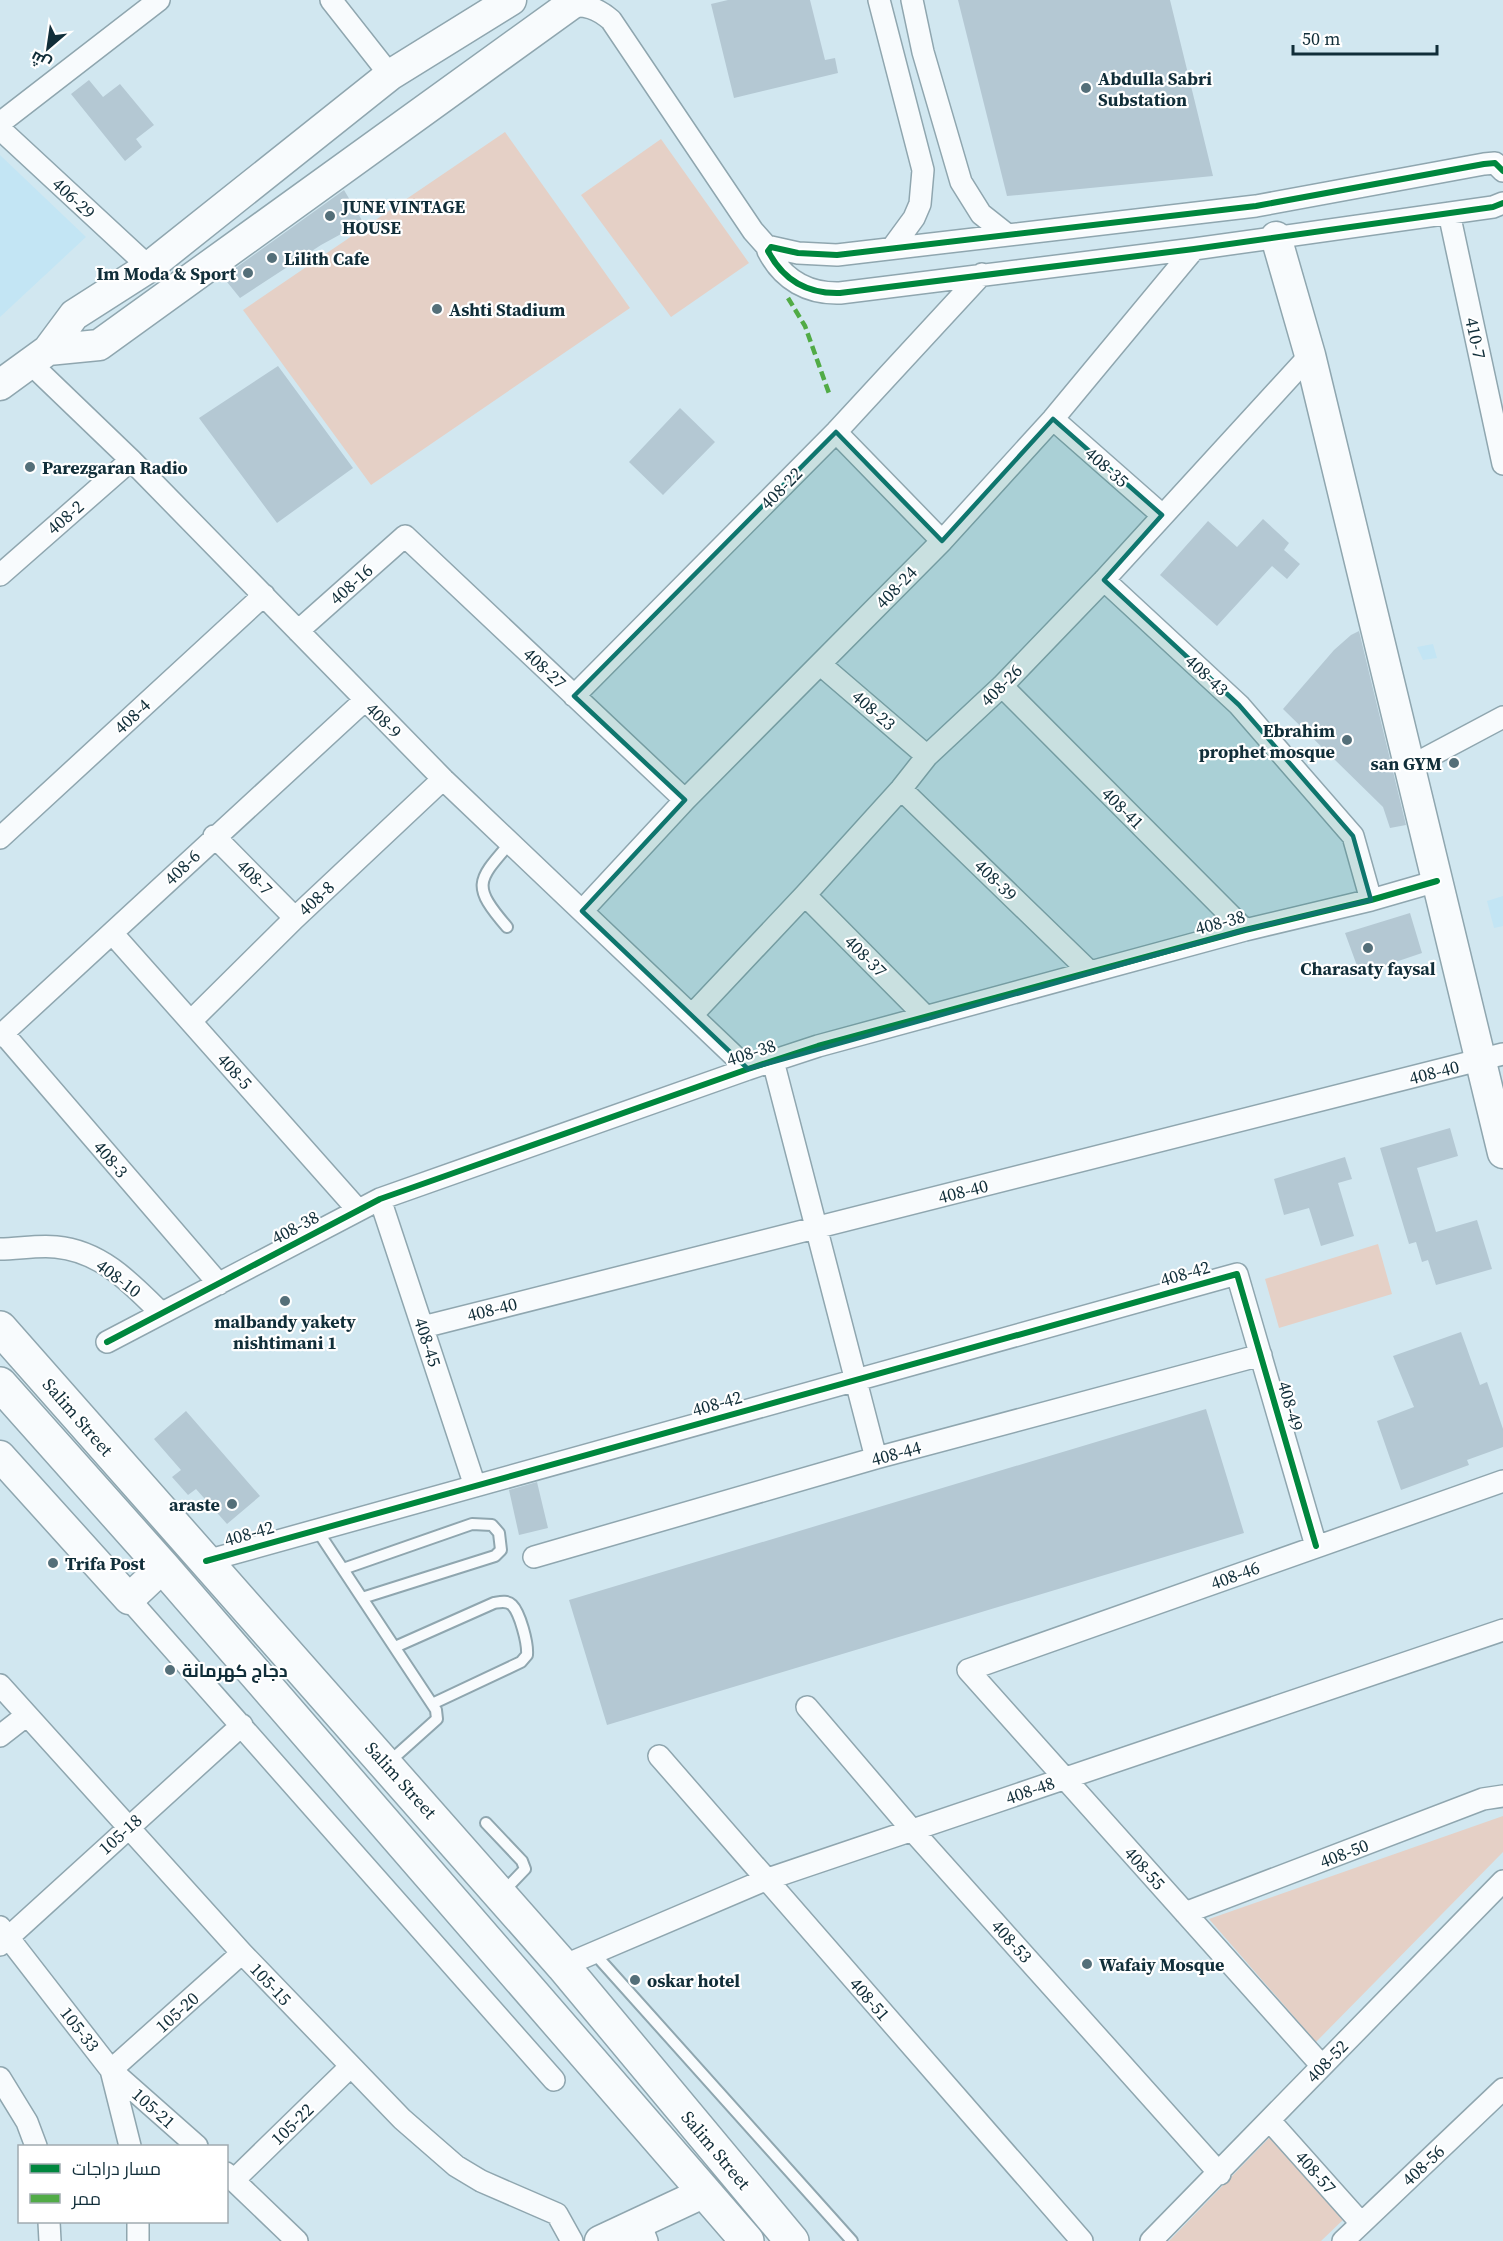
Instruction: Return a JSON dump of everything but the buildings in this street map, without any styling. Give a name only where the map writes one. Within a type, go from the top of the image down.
[{"type":"main road","name":"Salim Street","points":[[0,1328],[501,1894],[792,2241]]},
{"type":"main road","name":"Salim Street","points":[[0,1384],[163,1567],[747,2241]]},
{"type":"street","points":[[0,123],[159,0]]},
{"type":"street","points":[[332,0],[390,75]]},
{"type":"street","points":[[0,385],[38,356],[74,315],[149,267],[390,75],[511,0]]},
{"type":"street","points":[[912,0],[923,52],[961,183],[981,214],[1005,233]]},
{"type":"street","points":[[882,1],[923,170],[920,204],[914,218],[892,248]]},
{"type":"street","points":[[38,356],[99,345],[573,3],[608,10],[753,231],[769,249],[768,253],[777,266],[793,281],[812,291],[826,293],[1194,249],[1449,213],[1503,203]]},
{"type":"street","name":"406-29","points":[[0,129],[149,267]]},
{"type":"street","points":[[769,249],[837,255],[1005,233],[1256,206],[1500,165]]},
{"type":"street","name":"410-7","points":[[1449,213],[1503,464]]},
{"type":"street","points":[[1276,237],[1310,355],[1411,765],[1437,881],[1492,1057],[1503,1153]]},
{"type":"street","name":"408-24","points":[[582,911],[685,800],[942,541],[1053,419],[1194,249]]},
{"type":"street","points":[[826,293],[824,277],[837,255]]},
{"type":"street","name":"408-22","points":[[574,696],[836,432],[982,274]]},
{"type":"street","name":"408-26","points":[[692,1015],[805,895],[901,789],[927,756],[1002,686],[1104,580],[1310,355]]},
{"type":"street","name":"408-9","points":[[38,356],[131,460],[364,700],[748,1069]]},
{"type":"street","name":"408-35","points":[[1053,419],[1162,515]]},
{"type":"street","points":[[836,432],[942,541]]},
{"type":"street","name":"408-2","points":[[0,574],[131,460]]},
{"type":"street","name":"408-27","points":[[405,536],[685,800]]},
{"type":"street","name":"408-16","points":[[298,632],[405,536]]},
{"type":"street","name":"408-43","points":[[1104,580],[1239,705],[1353,836],[1371,900]]},
{"type":"street","name":"408-4","points":[[0,838],[264,595]]},
{"type":"street","name":"408-23","points":[[821,665],[927,756]]},
{"type":"street","name":"408-41","points":[[1002,686],[1245,930]]},
{"type":"street","name":"408-6","points":[[1,1034],[364,700]]},
{"type":"street","points":[[1411,765],[1503,717]]},
{"type":"street","name":"408-8","points":[[191,1021],[295,918],[444,779]]},
{"type":"street","name":"408-39","points":[[901,789],[1090,972]]},
{"type":"street","name":"408-7","points":[[214,836],[295,918]]},
{"type":"street","name":"408-38","points":[[107,1342],[380,1199],[748,1069],[1090,972],[1437,881]]},
{"type":"street","name":"408-37","points":[[805,895],[926,1017]]},
{"type":"street","name":"408-5","points":[[112,933],[358,1210]]},
{"type":"street","name":"408-3","points":[[1,1034],[219,1284]]},
{"type":"street","name":"408-40","points":[[423,1327],[1492,1057]]},
{"type":"street","points":[[773,1061],[876,1458]]},
{"type":"street","name":"408-45","points":[[380,1199],[475,1486]]},
{"type":"street","name":"408-10","points":[[0,1249],[56,1247],[84,1254],[107,1264],[161,1313]]},
{"type":"street","name":"408-42","points":[[206,1561],[1237,1274]]},
{"type":"street","name":"408-49","points":[[1237,1274],[1316,1546]]},
{"type":"street","name":"408-44","points":[[534,1557],[876,1458],[1261,1355]]},
{"type":"street","points":[[0,1456],[242,1725],[554,2080]]},
{"type":"street","name":"408-46","points":[[968,1670],[1503,1481]]},
{"type":"street","points":[[129,1599],[163,1567]]},
{"type":"street","name":"408-48","points":[[563,1966],[765,1880],[1503,1630]]},
{"type":"street","name":"408-55","points":[[968,1670],[1322,2066]]},
{"type":"street","name":"105-15","points":[[0,1685],[242,1953],[350,2067],[441,2156],[482,2181],[557,2214],[572,2241]]},
{"type":"street","name":"408-53","points":[[807,1707],[912,1830],[1220,2174]]},
{"type":"street","points":[[0,1736],[27,1715]]},
{"type":"street","name":"105-18","points":[[3,1936],[242,1725]]},
{"type":"street","name":"408-51","points":[[659,1756],[1082,2241]]},
{"type":"street","name":"408-50","points":[[1185,1913],[1483,1799],[1503,1796]]},
{"type":"street","name":"408-52","points":[[1151,2241],[1220,2174],[1503,1881]]},
{"type":"street","name":"105-33","points":[[3,1936],[111,2070],[130,2145]]},
{"type":"street","name":"105-20","points":[[111,2070],[242,1953]]},
{"type":"street","name":"105-22","points":[[230,2177],[350,2067]]},
{"type":"street","name":"105-21","points":[[111,2070],[196,2145]]},
{"type":"street","points":[[0,2078],[27,2122],[36,2145]]},
{"type":"street","name":"408-56","points":[[1343,2241],[1503,2089]]},
{"type":"street","name":"408-57","points":[[1270,2121],[1361,2223]]},
{"type":"street","points":[[230,2177],[297,2241]]},
{"type":"street","points":[[600,2241],[643,2232],[705,2192]]},
{"type":"street","points":[[49,2223],[50,2241]]},
{"type":"street","points":[[138,2223],[138,2241]]},
{"type":"lane","points":[[507,927],[486,903],[482,882],[487,871],[511,842]]},
{"type":"lane","points":[[343,1569],[472,1524],[492,1525],[499,1533],[501,1550],[495,1556],[362,1598]]},
{"type":"lane","points":[[317,1530],[432,1704],[437,1719],[386,1764]]},
{"type":"lane","points":[[394,1647],[494,1603],[506,1601],[513,1605],[523,1628],[527,1655],[521,1662],[432,1704]]},
{"type":"lane","points":[[486,1823],[522,1861],[525,1869],[501,1894]]},
{"type":"lane","points":[[594,1953],[852,2241]]},
{"type":"highlighted area","points":[[1053,419],[1162,515],[1104,580],[1239,705],[1353,836],[1371,900],[1245,930],[748,1069],[582,911],[685,800],[574,696],[836,432],[942,541]]},
{"type":"shaded area","name":"Ashti Stadium","points":[[505,132],[630,308],[371,485],[243,310]]},
{"type":"shaded area","points":[[661,139],[749,263],[671,317],[581,195]]},
{"type":"shaded area","points":[[0,155],[86,237],[0,317]]},
{"type":"shaded area","points":[[1433,644],[1437,658],[1423,660],[1417,647]]},
{"type":"shaded area","points":[[1503,896],[1503,926],[1494,928],[1487,901]]},
{"type":"shaded area","points":[[1378,1244],[1392,1294],[1279,1328],[1265,1279]]},
{"type":"shaded area","points":[[1503,1816],[1503,1852],[1316,2042],[1209,1919]]},
{"type":"shaded area","points":[[1271,2136],[1344,2219],[1321,2241],[1169,2241]]},
{"type":"marked path","points":[[788,298],[805,326],[830,396]]},
{"type":"cycle path","points":[[1503,171],[1495,163],[1484,164],[1256,206],[837,255],[798,253],[771,247],[768,251],[781,270],[798,283],[817,291],[840,293],[1194,249],[1493,207],[1503,203]]},
{"type":"cycle path","points":[[107,1342],[380,1199],[748,1069],[818,1046],[1245,930],[1371,900],[1437,881]]},
{"type":"cycle path","points":[[206,1561],[1237,1274],[1316,1546]]},
{"type":"place","name":"Abdulla Sabri Substation","points":[[1086,88]]},
{"type":"place","name":"JUNE VINTAGE HOUSE","points":[[330,216]]},
{"type":"place","name":"Lilith Cafe","points":[[272,258]]},
{"type":"place","name":"Im Moda & Sport","points":[[248,273]]},
{"type":"place","name":"Ashti Stadium","points":[[437,309]]},
{"type":"place","name":"Parezgaran Radio","points":[[30,467]]},
{"type":"place","name":"Ebrahim prophet mosque","points":[[1347,740]]},
{"type":"place","name":"san GYM","points":[[1454,763]]},
{"type":"place","name":"Charasaty faysal","points":[[1368,948]]},
{"type":"place","name":"malbandy yakety nishtimani 1","points":[[285,1301]]},
{"type":"place","name":"araste","points":[[232,1504]]},
{"type":"place","name":"Trifa Post","points":[[53,1563]]},
{"type":"place","name":"دجاج كهرمانة","points":[[170,1670]]},
{"type":"place","name":"Wafaiy Mosque","points":[[1087,1964]]},
{"type":"place","name":"oskar hotel","points":[[635,1980]]}]
